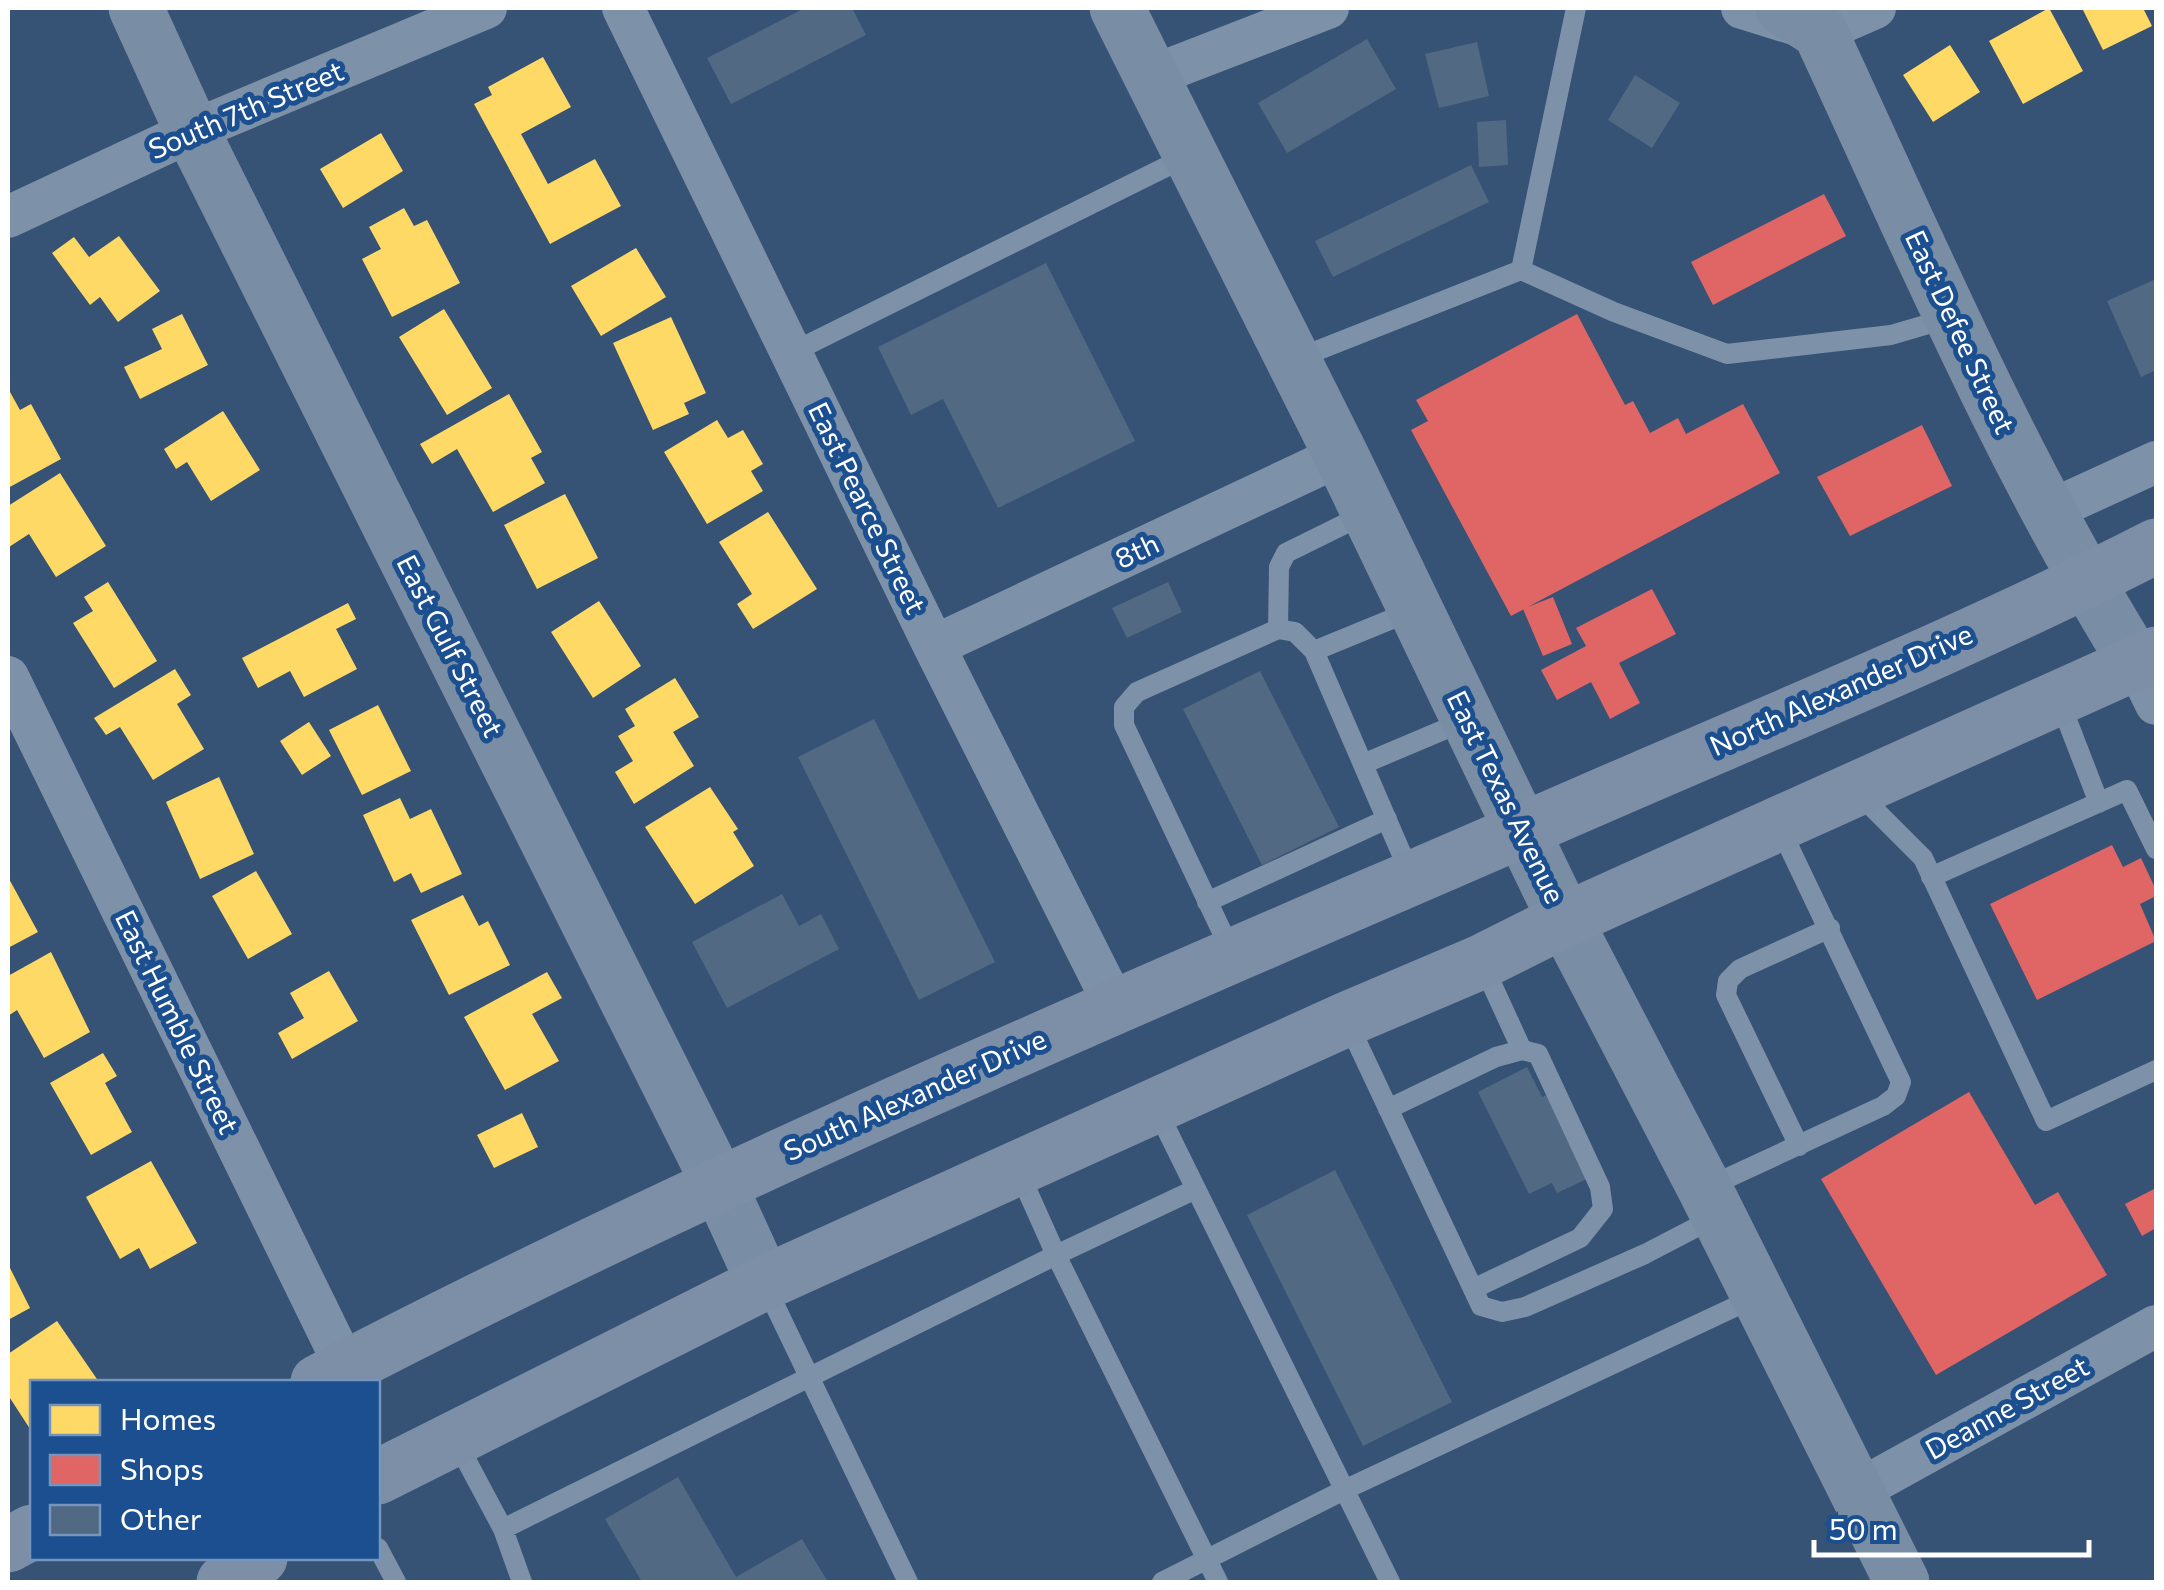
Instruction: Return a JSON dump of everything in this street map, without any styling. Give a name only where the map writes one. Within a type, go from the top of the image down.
[{"type":"main road","name":"North Alexander Drive","points":[[1523,830],[2085,582],[2156,546]]},
{"type":"main road","points":[[380,1476],[764,1283],[1017,1168],[1482,962],[1565,920],[2058,698],[2150,674]]},
{"type":"main road","name":"South Alexander Drive","points":[[332,1375],[718,1182],[1523,830]]},
{"type":"main road","points":[[8,1546],[30,1533]]},
{"type":"main road","points":[[224,1582],[257,1560]]},
{"type":"street","name":"East Gulf Street","points":[[136,8],[192,131],[718,1182],[764,1283]]},
{"type":"street","name":"South 7th Street","points":[[8,217],[192,131],[486,8]]},
{"type":"street","name":"East Pearce Street","points":[[624,8],[1114,1006]]},
{"type":"street","name":"East Texas Avenue","points":[[1118,8],[1341,455],[1565,920],[1902,1582]]},
{"type":"street","points":[[1152,76],[1328,8]]},
{"type":"street","points":[[1742,8],[1807,16],[1874,8]]},
{"type":"street","name":"East Defee Street","points":[[1807,16],[2047,512],[2085,582],[2150,674]]},
{"type":"street","name":"8th","points":[[934,646],[1341,455]]},
{"type":"street","points":[[2047,512],[2156,462]]},
{"type":"street","name":"East Humble Street","points":[[8,677],[332,1375]]},
{"type":"street","name":"Deanne Street","points":[[1857,1491],[2156,1326]]},
{"type":"lane","points":[[1521,270],[1576,8]]},
{"type":"lane","points":[[791,353],[1191,155]]},
{"type":"lane","points":[[1294,360],[1521,270],[1614,312],[1728,354],[1891,335],[1952,317]]},
{"type":"lane","points":[[1278,629],[1279,567],[1286,553],[1368,512]]},
{"type":"lane","points":[[1314,650],[1416,610]]},
{"type":"lane","points":[[1232,955],[1124,725],[1124,708],[1137,692],[1278,629],[1296,632],[1314,650],[1412,878]]},
{"type":"lane","points":[[2058,698],[2099,803]]},
{"type":"lane","points":[[1363,764],[1469,719]]},
{"type":"lane","points":[[1931,878],[2128,790],[2156,849]]},
{"type":"lane","points":[[1856,791],[1922,858],[2046,1121],[2156,1070]]},
{"type":"lane","points":[[1208,902],[1387,819]]},
{"type":"lane","points":[[1346,1019],[1481,1306],[1502,1312],[1525,1307],[1644,1254],[1711,1203],[1800,1146],[1883,1106],[1896,1096],[1901,1082],[1779,826]]},
{"type":"lane","points":[[1800,1146],[1726,994],[1728,981],[1740,969],[1830,928]]},
{"type":"lane","points":[[1482,962],[1522,1050]]},
{"type":"lane","points":[[1388,1108],[1496,1056],[1522,1050],[1538,1054],[1600,1187],[1603,1209],[1580,1238],[1473,1289]]},
{"type":"lane","points":[[1155,1106],[1390,1582]]},
{"type":"lane","points":[[1017,1168],[1218,1582]]},
{"type":"lane","points":[[502,1530],[1056,1255],[1196,1190]]},
{"type":"lane","points":[[764,1283],[908,1582]]},
{"type":"lane","points":[[1162,1582],[1344,1490],[1758,1296]]},
{"type":"lane","points":[[453,1436],[502,1530],[522,1582]]},
{"type":"lane","points":[[380,1552],[396,1582]]},
{"type":"building: Homes","points":[[2049,8],[2083,71],[2023,104],[1989,41]]},
{"type":"building: Homes","points":[[2082,8],[2143,8],[2152,26],[2103,50]]},
{"type":"building: Homes","points":[[1950,45],[1980,92],[1933,122],[1903,75]]},
{"type":"building: Homes","points":[[543,57],[571,107],[521,134],[548,184],[595,159],[621,206],[550,244],[474,104],[492,95],[488,87]]},
{"type":"building: Homes","points":[[381,133],[403,171],[343,208],[320,169]]},
{"type":"building: Homes","points":[[404,208],[414,226],[427,220],[460,283],[392,317],[362,259],[381,249],[369,227]]},
{"type":"building: Homes","points":[[119,236],[160,291],[118,322],[100,297],[90,305],[52,253],[74,237],[89,257]]},
{"type":"building: Homes","points":[[636,248],[666,297],[601,336],[571,286]]},
{"type":"building: Homes","points":[[444,309],[492,388],[447,415],[399,337]]},
{"type":"building: Homes","points":[[182,314],[208,365],[140,399],[124,367],[162,349],[152,329]]},
{"type":"building: Homes","points":[[671,317],[706,393],[684,403],[689,414],[653,430],[613,343]]},
{"type":"building: Homes","points":[[10,392],[20,410],[31,404],[61,459],[8,488]]},
{"type":"building: Homes","points":[[509,394],[542,452],[531,458],[545,483],[493,512],[457,449],[432,464],[420,444]]},
{"type":"building: Homes","points":[[223,411],[260,470],[211,501],[187,462],[176,469],[164,449]]},
{"type":"building: Homes","points":[[717,420],[728,438],[743,430],[763,464],[751,471],[763,491],[707,524],[664,452]]},
{"type":"building: Homes","points":[[60,473],[106,546],[56,577],[29,534],[9,547],[8,506]]},
{"type":"building: Homes","points":[[565,494],[598,558],[537,589],[504,525]]},
{"type":"building: Homes","points":[[768,512],[817,589],[753,629],[737,604],[752,594],[719,542]]},
{"type":"building: Homes","points":[[108,582],[157,661],[114,688],[73,623],[93,611],[84,597]]},
{"type":"building: Homes","points":[[599,601],[641,666],[593,698],[551,632]]},
{"type":"building: Homes","points":[[348,603],[356,619],[336,629],[357,669],[304,697],[290,671],[258,688],[242,658]]},
{"type":"building: Homes","points":[[175,669],[191,695],[177,704],[204,749],[153,780],[120,727],[106,735],[94,718]]},
{"type":"building: Homes","points":[[675,678],[699,717],[673,732],[694,766],[634,804],[615,772],[633,761],[618,736],[635,726],[625,709]]},
{"type":"building: Homes","points":[[378,705],[411,771],[362,795],[329,730]]},
{"type":"building: Homes","points":[[309,722],[331,756],[302,775],[280,741]]},
{"type":"building: Homes","points":[[219,777],[254,854],[200,879],[166,802]]},
{"type":"building: Homes","points":[[710,787],[738,829],[733,832],[754,866],[695,904],[645,827]]},
{"type":"building: Homes","points":[[400,798],[410,819],[431,809],[462,874],[421,893],[411,873],[394,882],[363,815]]},
{"type":"building: Homes","points":[[256,871],[292,934],[248,959],[212,896]]},
{"type":"building: Homes","points":[[8,877],[38,932],[8,948]]},
{"type":"building: Homes","points":[[463,895],[479,926],[488,921],[510,965],[449,995],[411,920]]},
{"type":"building: Homes","points":[[51,952],[90,1032],[44,1058],[17,1010],[8,1016],[8,976]]},
{"type":"building: Homes","points":[[329,971],[358,1021],[292,1059],[278,1033],[304,1018],[290,993]]},
{"type":"building: Homes","points":[[547,972],[562,998],[532,1014],[559,1061],[505,1090],[464,1017]]},
{"type":"building: Homes","points":[[103,1053],[117,1076],[105,1083],[132,1132],[91,1155],[50,1083]]},
{"type":"building: Homes","points":[[522,1113],[538,1147],[494,1168],[477,1135]]},
{"type":"building: Homes","points":[[151,1161],[197,1243],[150,1269],[139,1248],[120,1259],[86,1197]]},
{"type":"building: Homes","points":[[8,1264],[30,1308],[8,1320]]},
{"type":"building: Homes","points":[[57,1321],[98,1380],[30,1380],[30,1429],[8,1395],[8,1354]]},
{"type":"building: Shops","points":[[1824,194],[1846,236],[1713,305],[1691,262]]},
{"type":"building: Shops","points":[[1577,314],[1625,405],[1633,401],[1650,433],[1678,418],[1686,434],[1743,404],[1780,473],[1511,616],[1411,430],[1428,421],[1416,400]]},
{"type":"building: Shops","points":[[1922,425],[1952,486],[1850,536],[1817,477]]},
{"type":"building: Shops","points":[[1652,589],[1676,634],[1619,663],[1640,703],[1610,719],[1591,682],[1557,700],[1541,670],[1586,646],[1576,628]]},
{"type":"building: Shops","points":[[1553,597],[1572,644],[1543,656],[1523,609]]},
{"type":"building: Shops","points":[[2112,845],[2123,867],[2141,858],[2156,890],[2156,896],[2140,904],[2156,941],[2037,1000],[1990,904]]},
{"type":"building: Shops","points":[[1969,1092],[2035,1205],[2058,1192],[2107,1275],[1936,1375],[1821,1179]]},
{"type":"building: Shops","points":[[2156,1188],[2156,1228],[2142,1236],[2125,1204]]},
{"type":"building: Other","points":[[805,8],[852,8],[866,35],[731,104],[707,58]]},
{"type":"building: Other","points":[[1367,39],[1396,89],[1287,153],[1258,103]]},
{"type":"building: Other","points":[[1477,42],[1489,96],[1439,108],[1425,54]]},
{"type":"building: Other","points":[[1635,75],[1680,103],[1652,148],[1608,120]]},
{"type":"building: Other","points":[[1506,120],[1508,165],[1479,167],[1477,122]]},
{"type":"building: Other","points":[[1471,165],[1489,202],[1333,277],[1315,241]]},
{"type":"building: Other","points":[[1046,263],[1135,441],[998,508],[943,399],[911,415],[878,347]]},
{"type":"building: Other","points":[[2156,279],[2156,370],[2141,377],[2107,301]]},
{"type":"building: Other","points":[[1168,582],[1182,612],[1127,638],[1112,608]]},
{"type":"building: Other","points":[[1260,671],[1339,827],[1262,865],[1183,709]]},
{"type":"building: Other","points":[[874,719],[995,962],[919,1000],[798,757]]},
{"type":"building: Other","points":[[782,894],[799,926],[821,914],[839,949],[727,1008],[692,942]]},
{"type":"building: Other","points":[[1527,1067],[1542,1097],[1549,1094],[1591,1177],[1557,1193],[1552,1183],[1529,1194],[1478,1092]]},
{"type":"building: Other","points":[[1335,1170],[1452,1402],[1363,1446],[1247,1215]]},
{"type":"building: Other","points":[[678,1477],[736,1577],[802,1539],[828,1582],[642,1582],[605,1519]]}]
